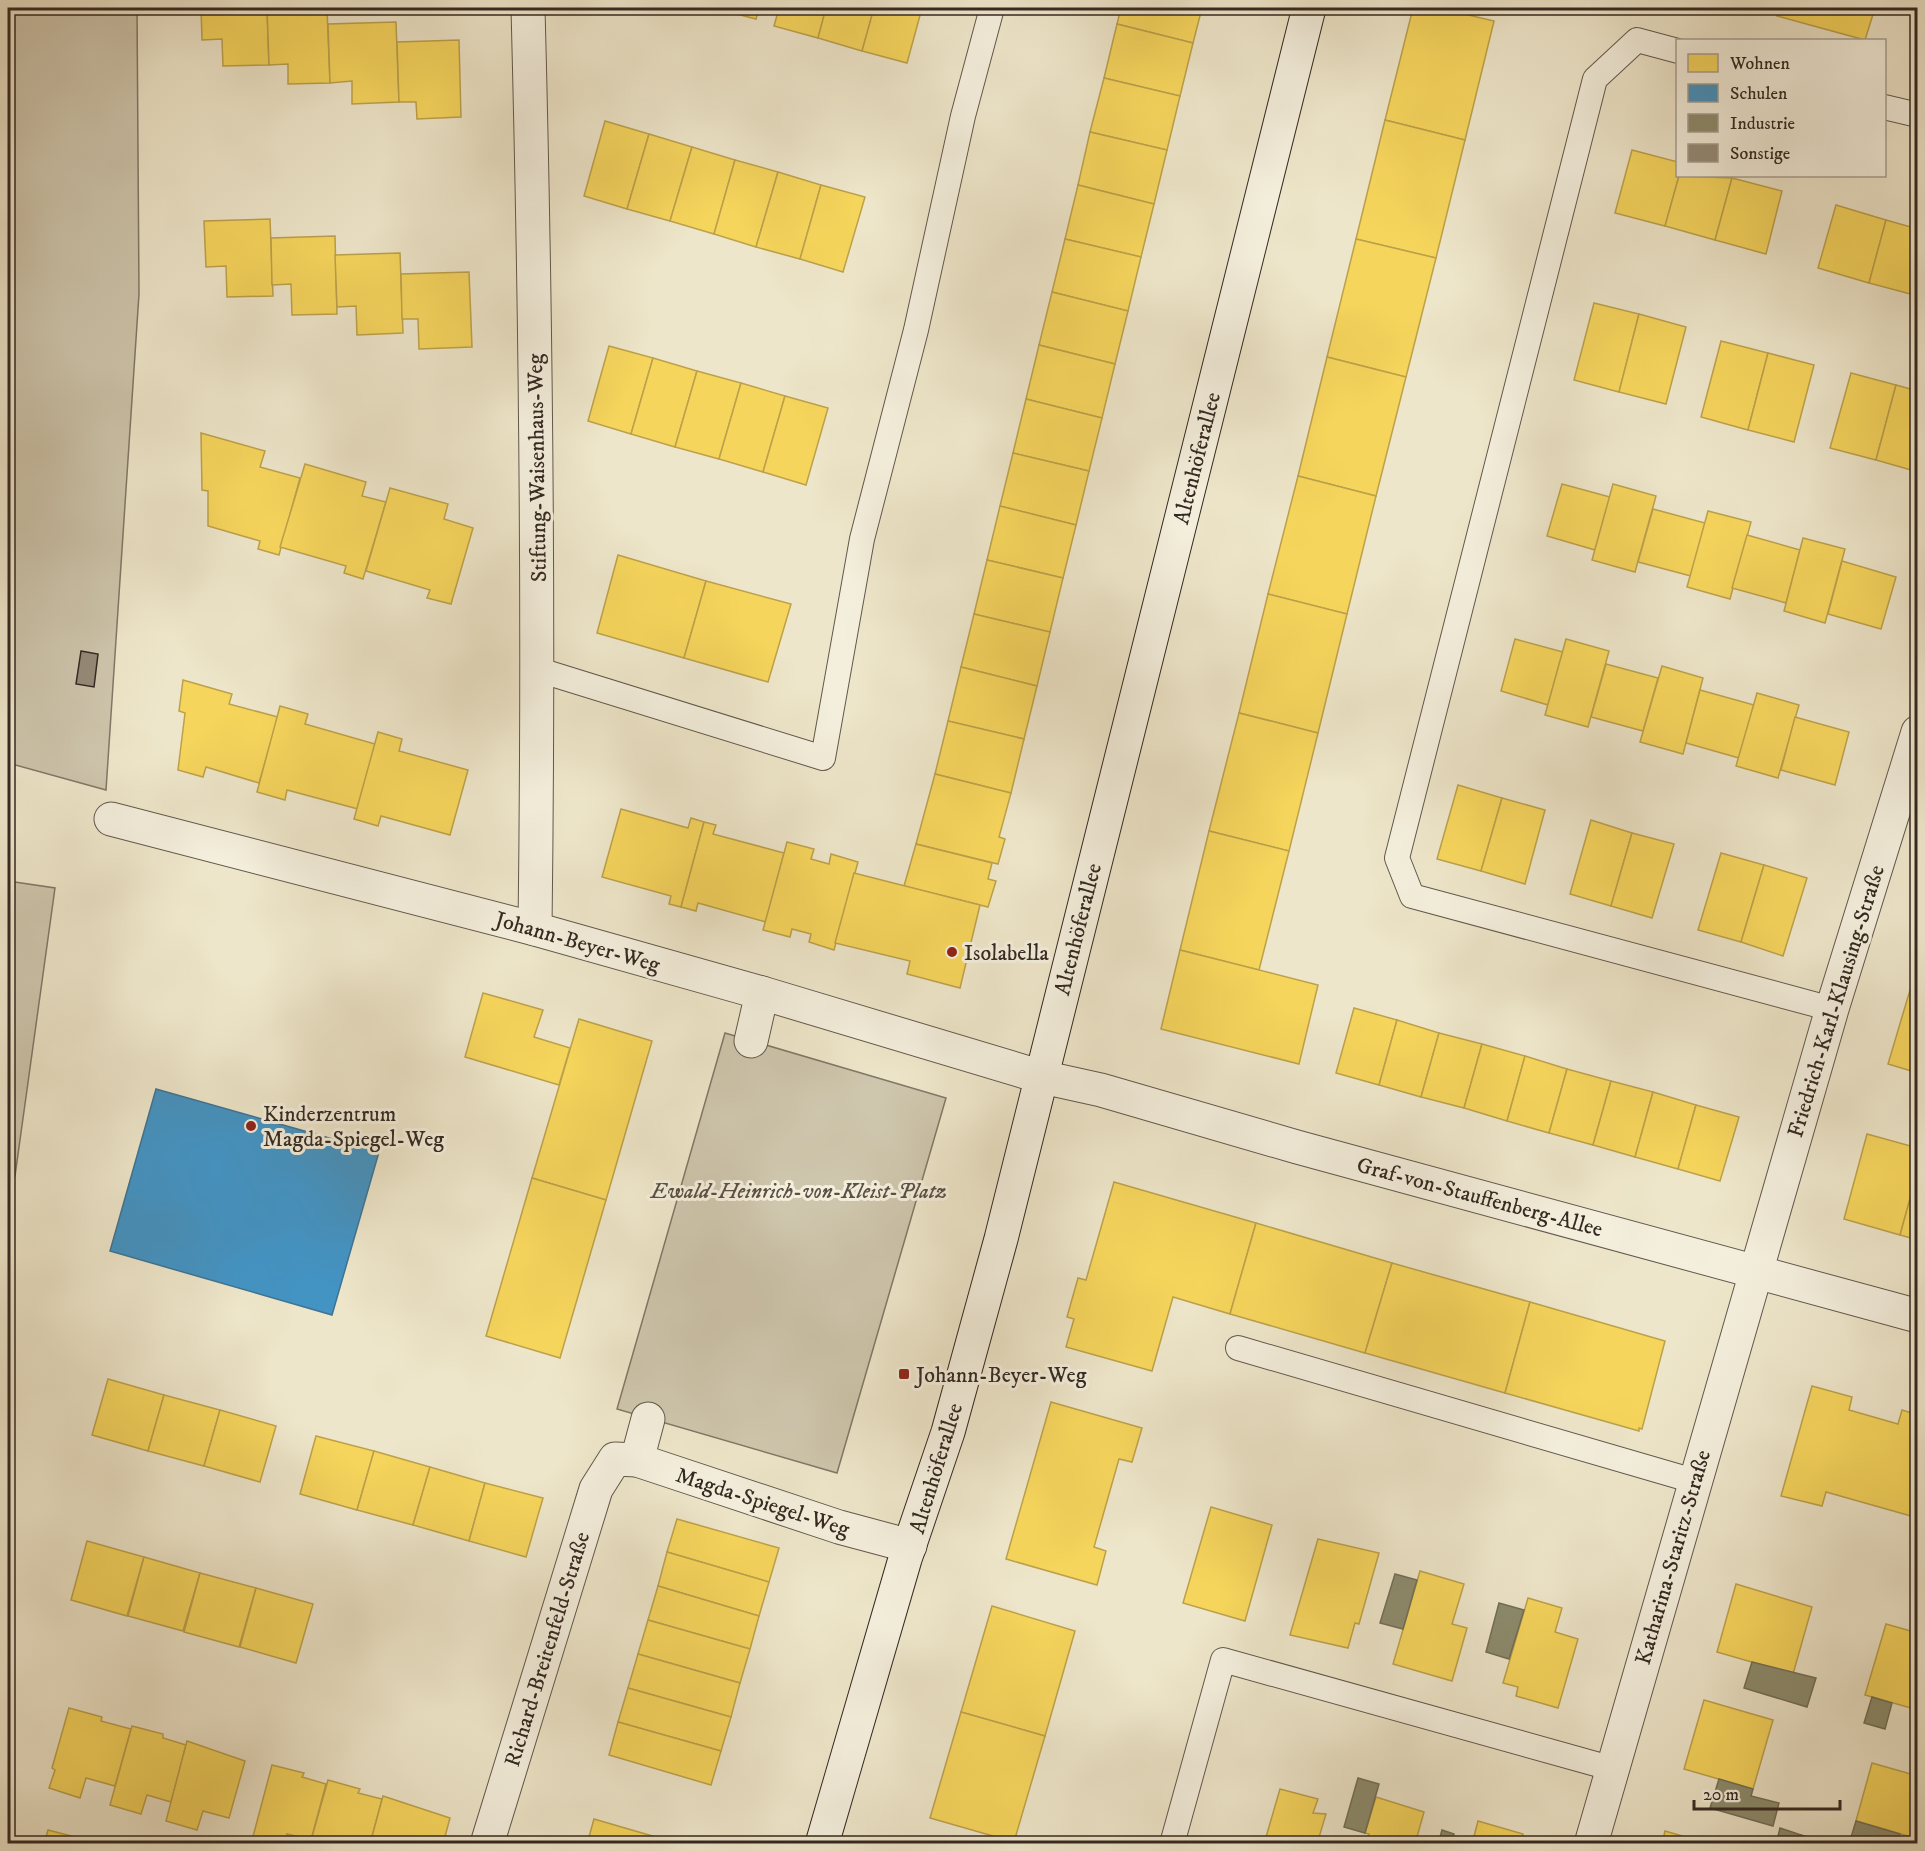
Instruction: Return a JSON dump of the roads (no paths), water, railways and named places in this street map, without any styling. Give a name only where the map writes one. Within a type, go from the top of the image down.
[{"type":"street","name":"Stiftung-Waisenhaus-Weg","points":[[528,8],[534,218],[539,670],[536,929]]},
{"type":"street","name":"Altenhöferallee","points":[[822,1844],[910,1546],[948,1432],[1001,1239],[1310,8]]},
{"type":"street","name":"Friedrich-Karl-Klausing-Straße","points":[[1755,1271],[1917,732]]},
{"type":"street","name":"Johann-Beyer-Weg","points":[[111,819],[536,929],[762,993],[1042,1077]]},
{"type":"street","points":[[751,1041],[762,993]]},
{"type":"street","name":"Graf-von-Stauffenberg-Allee","points":[[1042,1077],[1101,1090],[1297,1147],[1917,1316]]},
{"type":"street","name":"Katharina-Staritz-Straße","points":[[1591,1844],[1610,1768],[1755,1271]]},
{"type":"street","points":[[626,1460],[648,1419]]},
{"type":"street","name":"Magda-Spiegel-Weg","points":[[626,1460],[839,1527],[910,1546]]},
{"type":"street","name":"Richard-Breitenfeld-Straße","points":[[487,1844],[596,1489],[626,1460]]},
{"type":"lane","points":[[539,670],[823,758],[862,539],[916,330],[963,116],[992,8]]},
{"type":"lane","points":[[1676,51],[1636,40],[1595,79],[1397,858],[1412,896],[1832,1009]]},
{"type":"lane","points":[[1886,107],[1917,115]]},
{"type":"lane","points":[[1238,1348],[1694,1481]]},
{"type":"lane","points":[[1172,1844],[1223,1660],[1610,1768]]},
{"type":"place","name":"Isolabella","points":[[952,952]]},
{"type":"place","name":"Kinderzentrum Magda-Spiegel-Weg","points":[[251,1126]]},
{"type":"place","name":"Johann-Beyer-Weg","points":[[904,1374]]},
{"type":"park label","name":"Ewald-Heinrich-von-Kleist-Platz","points":[[799,1190]]}]
